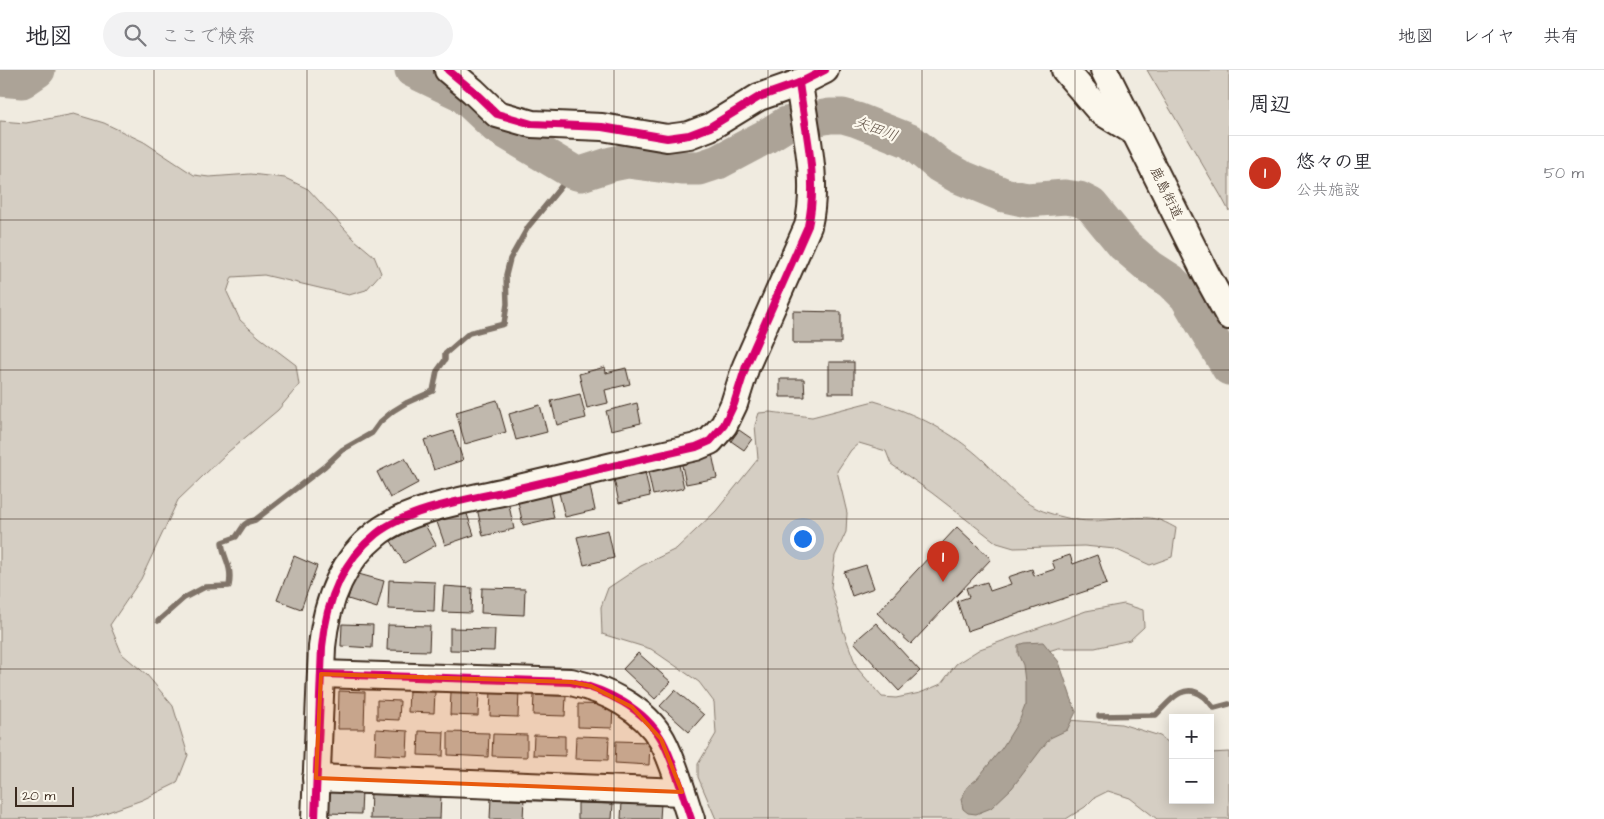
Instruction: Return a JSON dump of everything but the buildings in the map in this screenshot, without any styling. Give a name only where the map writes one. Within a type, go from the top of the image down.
[{"type":"street","points":[[448,70],[497,114],[532,124],[602,127],[667,138],[690,135],[710,127],[759,97],[799,83],[825,70]]},
{"type":"street","points":[[1065,70],[1100,111],[1136,133]]},
{"type":"street","name":"鹿島街道","points":[[1104,70],[1229,316]]},
{"type":"street","points":[[315,819],[324,624],[337,584],[348,564],[363,546],[387,526],[406,517],[696,446],[710,441],[724,425],[734,404],[746,366],[808,226],[812,210],[813,188],[799,83]]},
{"type":"street","points":[[321,674],[571,682],[591,686],[614,696],[632,707],[662,739],[691,819]]},
{"type":"street","points":[[316,778],[682,792]]},
{"type":"highlighted area","points":[[321,674],[571,682],[591,686],[632,707],[661,739],[682,792],[316,778]]},
{"type":"shaded area","points":[[1147,70],[1229,70],[1229,211],[1221,196]]},
{"type":"shaded area","points":[[74,114],[104,123],[144,142],[194,175],[209,177],[251,174],[285,178],[308,189],[355,240],[374,256],[381,273],[366,290],[349,295],[264,275],[232,277],[227,292],[240,320],[296,365],[299,385],[278,410],[228,452],[178,500],[141,579],[110,625],[122,654],[147,675],[173,706],[188,755],[177,783],[142,800],[91,818],[0,819],[0,121],[26,123]]},
{"type":"shaded area","points":[[874,401],[904,411],[960,441],[984,461],[1021,498],[1039,509],[1075,520],[1098,521],[1136,517],[1154,519],[1176,528],[1172,557],[1150,565],[1115,549],[1084,546],[1014,548],[997,543],[891,464],[886,451],[859,443],[851,450],[837,471],[847,513],[846,532],[835,556],[831,587],[843,630],[857,668],[882,697],[896,698],[920,693],[941,684],[956,664],[980,649],[1086,611],[1124,604],[1143,610],[1144,627],[1130,640],[1095,648],[1058,648],[1036,655],[1055,719],[1121,724],[1160,736],[1169,743],[1169,804],[1214,804],[1214,753],[1229,752],[1229,819],[1157,819],[1130,798],[1108,791],[1094,798],[1085,807],[1066,819],[716,819],[698,777],[698,764],[716,734],[714,702],[699,682],[651,649],[602,634],[601,607],[608,588],[641,566],[676,549],[716,511],[758,459],[755,425],[759,413],[770,412],[812,417]]},
{"type":"shaded area","points":[[1043,642],[1059,662],[1076,712],[1067,730],[1050,738],[1012,788],[991,808],[976,814],[968,813],[963,809],[961,799],[967,787],[977,779],[1002,748],[1020,719],[1025,706],[1025,682],[1023,665],[1018,654],[1018,645]]},
{"type":"waterway","name":"矢田川","points":[[0,79],[22,81],[38,70]]},
{"type":"waterway","name":"矢田川","points":[[412,70],[462,94],[496,126],[573,172],[581,174],[627,161],[682,168],[700,168],[718,162],[786,124],[830,116],[843,116],[910,141],[939,165],[958,176],[1004,195],[1027,200],[1065,197],[1079,199],[1091,205],[1124,245],[1151,268],[1171,281],[1187,297],[1229,368]]},
{"type":"waterway","points":[[158,621],[184,598],[205,587],[229,586],[230,573],[222,542],[236,537],[244,525],[255,520],[325,466],[342,450],[372,433],[380,422],[393,411],[433,391],[437,371],[445,360],[445,354],[469,333],[504,324],[507,304],[506,275],[510,259],[528,227],[573,172]]},
{"type":"waterway","points":[[1099,716],[1156,715],[1171,699],[1183,692],[1189,691],[1196,692],[1204,697],[1214,708],[1229,704]]},
{"type":"cycle path","points":[[448,70],[497,114],[532,124],[602,127],[667,138],[689,135],[710,127],[759,97],[799,83],[825,70]]},
{"type":"cycle path","points":[[315,819],[324,631],[337,585],[353,557],[364,545],[389,525],[422,511],[696,447],[710,441],[724,425],[734,404],[746,366],[808,226],[811,209],[812,173],[799,83]]},
{"type":"cycle path","points":[[321,674],[571,682],[610,695],[635,710],[662,740],[671,759],[691,819]]},
{"type":"place","name":"悠々の里","points":[[943,582]]}]
